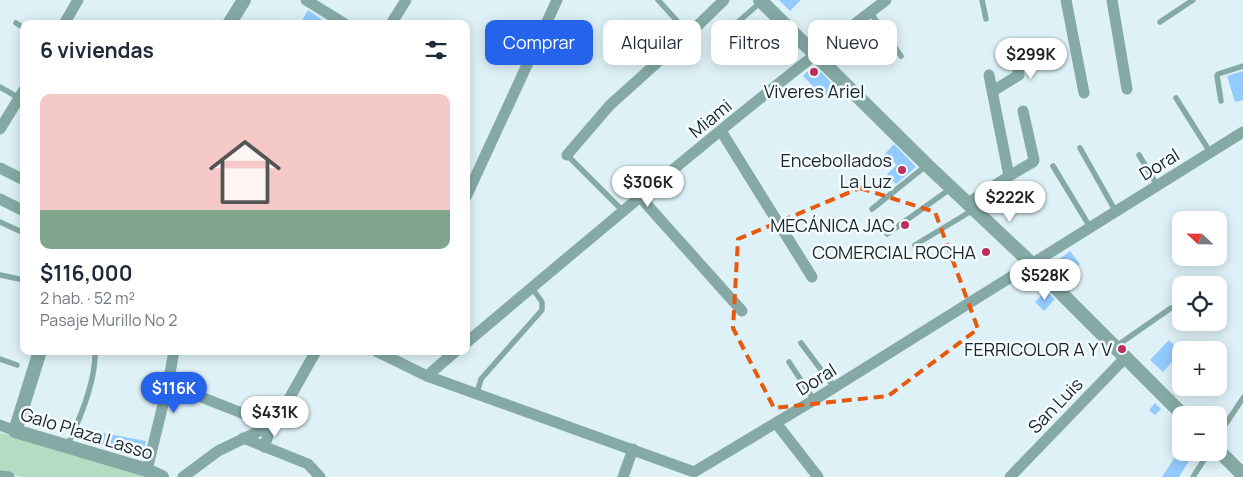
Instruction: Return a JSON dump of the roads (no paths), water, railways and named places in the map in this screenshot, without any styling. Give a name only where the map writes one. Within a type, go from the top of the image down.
[{"type":"street","points":[[66,20],[78,0]]},
{"type":"street","points":[[232,20],[244,0]]},
{"type":"street","points":[[306,0],[338,20]]},
{"type":"street","points":[[395,20],[406,0]]},
{"type":"street","points":[[470,188],[557,0]]},
{"type":"street","points":[[701,22],[724,0]]},
{"type":"street","name":"Miami","points":[[860,20],[886,0]]},
{"type":"street","points":[[1066,0],[1084,93]]},
{"type":"street","points":[[1112,0],[1127,89]]},
{"type":"street","points":[[761,1],[808,47]]},
{"type":"street","points":[[992,91],[1018,75],[1014,47]]},
{"type":"street","name":"Miami","points":[[470,340],[623,211],[808,60]]},
{"type":"street","points":[[567,154],[610,105],[655,65]]},
{"type":"street","points":[[826,65],[1032,264],[1174,406]]},
{"type":"street","points":[[989,75],[1010,176]]},
{"type":"street","points":[[0,129],[20,96]]},
{"type":"street","points":[[971,206],[1034,160],[1023,111]]},
{"type":"street","points":[[721,131],[812,277]]},
{"type":"street","name":"Doral","points":[[388,355],[427,376],[694,472],[835,388],[1243,132]]},
{"type":"street","points":[[0,168],[20,178]]},
{"type":"street","points":[[640,197],[742,311]]},
{"type":"street","points":[[0,199],[20,209]]},
{"type":"street","points":[[15,431],[39,355]]},
{"type":"street","points":[[147,470],[173,355]]},
{"type":"street","points":[[264,447],[272,425],[280,415],[314,355]]},
{"type":"street","points":[[427,376],[451,355]]},
{"type":"street","name":"San Luis","points":[[1010,477],[1125,358]]},
{"type":"street","points":[[168,384],[272,425]]},
{"type":"street","points":[[776,423],[818,477]]},
{"type":"street","name":"Galo Plaza Lasso","points":[[0,425],[147,470],[162,477]]},
{"type":"street","points":[[183,477],[201,462],[243,438],[272,425]]},
{"type":"street","points":[[243,438],[308,464],[320,477]]},
{"type":"street","points":[[623,477],[633,449]]},
{"type":"street","points":[[1227,459],[1243,474]]},
{"type":"street","points":[[0,476],[8,477]]},
{"type":"lane","points":[[658,0],[676,20]]},
{"type":"lane","points":[[982,0],[986,19]]},
{"type":"lane","points":[[1160,22],[1192,0]]},
{"type":"lane","points":[[740,20],[761,1]]},
{"type":"lane","points":[[870,12],[901,56]]},
{"type":"lane","points":[[16,24],[20,26]]},
{"type":"lane","points":[[1221,101],[1218,74],[1243,66]]},
{"type":"lane","points":[[0,87],[20,94]]},
{"type":"lane","points":[[1176,98],[1210,152]]},
{"type":"lane","points":[[1080,148],[1116,212]]},
{"type":"lane","points":[[567,154],[623,211]]},
{"type":"lane","points":[[1139,155],[1157,186]]},
{"type":"lane","points":[[872,209],[928,165]]},
{"type":"lane","points":[[1053,166],[1090,227]]},
{"type":"lane","points":[[887,234],[952,188]]},
{"type":"lane","points":[[915,246],[971,206]]},
{"type":"lane","points":[[0,222],[20,231]]},
{"type":"lane","points":[[0,275],[20,279]]},
{"type":"lane","points":[[477,393],[481,379],[542,310],[542,302],[532,288]]},
{"type":"lane","points":[[1115,347],[1171,308]]},
{"type":"lane","points":[[801,343],[835,388]]},
{"type":"lane","points":[[68,446],[88,391],[95,355]]},
{"type":"lane","points":[[0,359],[17,365]]},
{"type":"lane","points":[[789,362],[814,400]]},
{"type":"lane","points":[[1227,422],[1243,398]]},
{"type":"lane","points":[[1193,477],[1203,461]]},
{"type":"place","name":"Viveres Ariel","points":[[814,72]]},
{"type":"place","name":"Encebollados La Luz","points":[[902,170]]},
{"type":"place","name":"MECÁNICA JAC","points":[[905,225]]},
{"type":"place","name":"COMERCIAL ROCHA","points":[[986,252]]},
{"type":"place","name":"FERRICOLOR A Y V","points":[[1122,349]]}]
